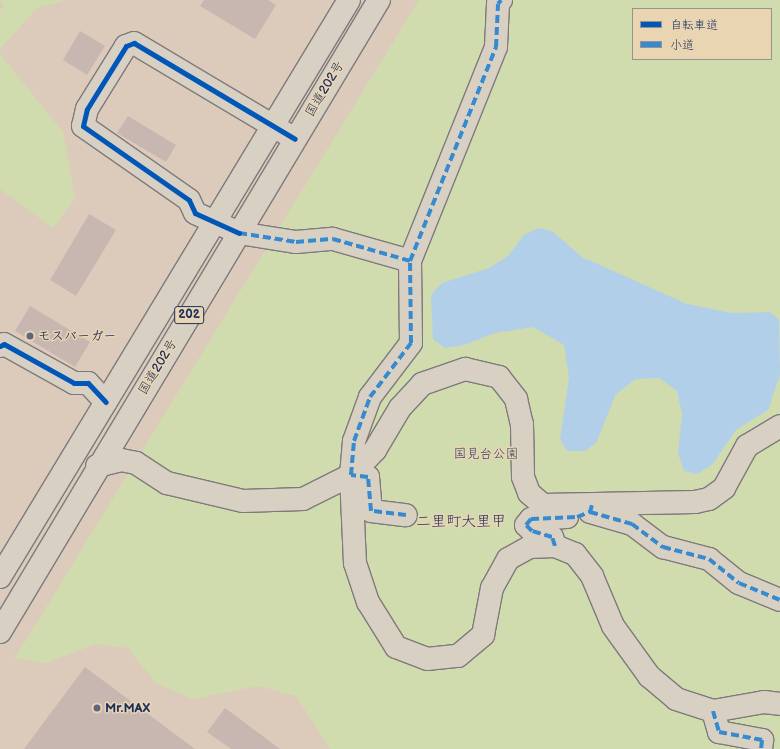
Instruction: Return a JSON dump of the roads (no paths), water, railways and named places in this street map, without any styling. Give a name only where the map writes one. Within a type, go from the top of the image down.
[{"type":"main road","name":"国道202号","points":[[0,577],[349,0]]},
{"type":"main road","name":"国道202号","points":[[0,632],[98,466],[380,0]]},
{"type":"main road","points":[[501,0],[498,4],[496,47],[410,261],[411,343],[370,397],[354,441],[352,475],[355,563],[368,602],[396,647],[427,659],[458,656],[483,635],[492,588],[508,559],[530,547],[555,546],[575,554],[592,576],[613,626],[649,676],[676,699],[713,711],[764,702],[780,704]]},
{"type":"main road","points":[[295,139],[134,43],[126,46],[87,109],[83,126],[189,200],[195,213],[239,233],[296,242],[333,239],[410,261]]},
{"type":"main road","points":[[0,346],[4,344],[74,383],[88,383],[106,402]]},
{"type":"main road","points":[[98,466],[121,460],[136,463],[167,483],[243,501],[303,499],[352,475],[375,450],[400,408],[422,384],[465,369],[500,378],[516,399],[522,424],[523,477],[529,493],[543,505],[591,508],[695,502],[709,499],[724,488],[747,446],[780,426]]},
{"type":"main road","points":[[352,475],[368,477],[371,511],[406,514]]},
{"type":"main road","points":[[555,546],[552,537],[532,531],[526,525],[531,520],[577,517],[591,508]]},
{"type":"main road","points":[[591,508],[632,524],[663,546],[709,559],[739,583],[780,600]]},
{"type":"main road","points":[[713,711],[719,732],[762,740],[761,749]]},
{"type":"water","points":[[538,228],[552,231],[582,257],[687,304],[732,313],[770,312],[779,320],[780,375],[768,410],[736,430],[712,465],[697,474],[684,471],[678,453],[682,414],[677,391],[659,378],[636,379],[616,394],[596,443],[585,451],[567,451],[560,439],[569,378],[564,345],[533,327],[495,333],[464,345],[445,348],[433,339],[431,295],[442,283],[489,268],[508,256],[524,235]]},
{"type":"place","name":"モスバーガー","points":[[30,336]]},
{"type":"place","name":"Mr.MAX","points":[[97,708]]},
{"type":"district","name":"二里町大里甲","points":[[461,522]]},
{"type":"park label","name":"国見台公園","points":[[486,454]]}]
